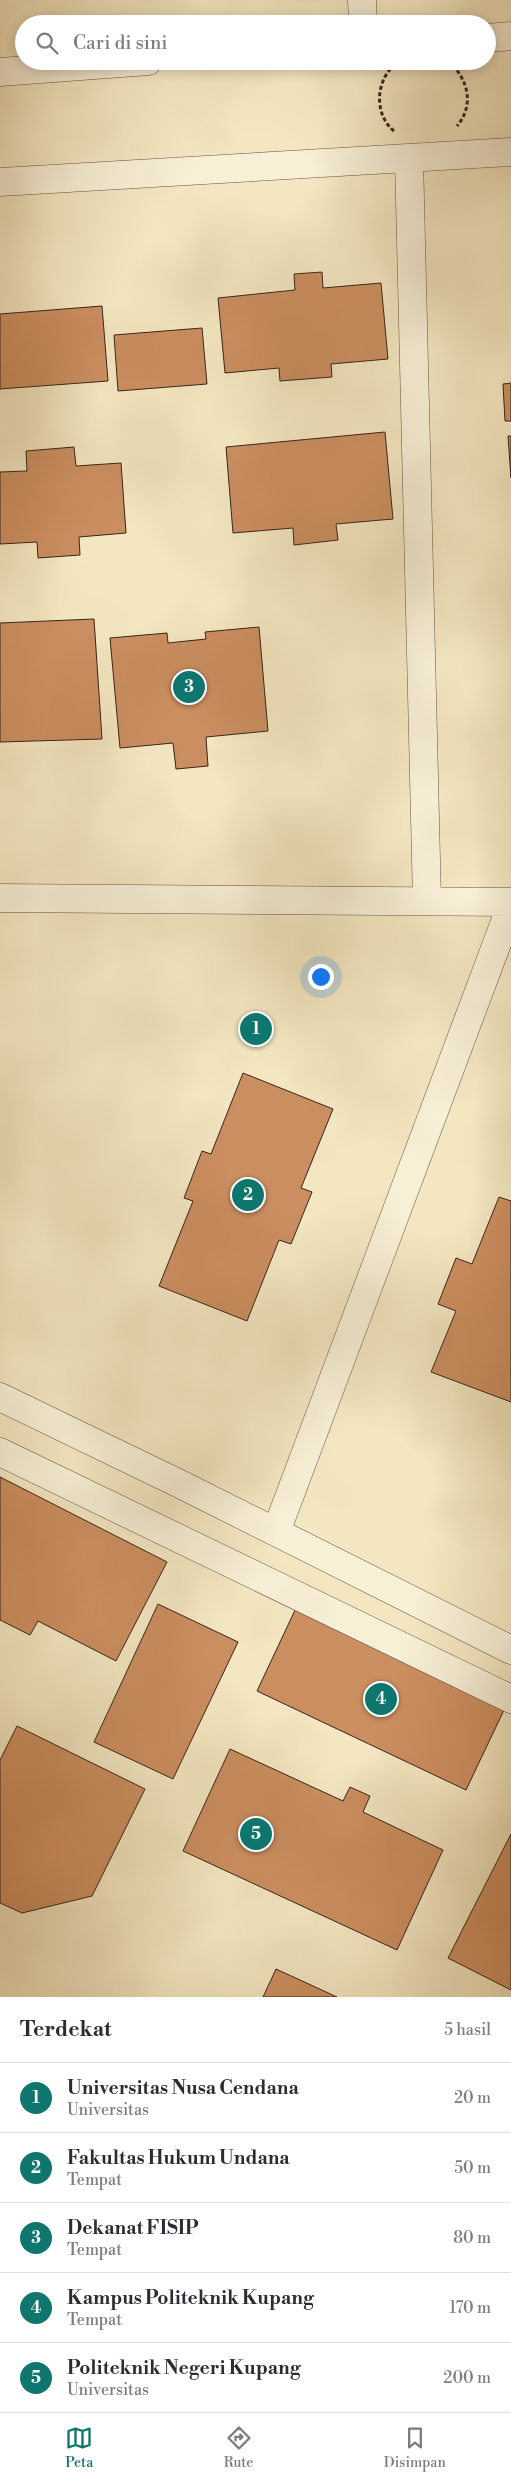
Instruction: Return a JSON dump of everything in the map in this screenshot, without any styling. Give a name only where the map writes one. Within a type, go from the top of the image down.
[{"type":"street","points":[[362,0],[363,15]]},
{"type":"street","points":[[496,37],[511,36]]},
{"type":"street","points":[[0,72],[27,70]]},
{"type":"street","points":[[0,182],[405,147],[511,152]]},
{"type":"street","points":[[405,147],[427,901]]},
{"type":"street","points":[[0,898],[427,901],[511,904],[276,1532]]},
{"type":"street","points":[[0,1397],[511,1650]]},
{"type":"street","points":[[0,1452],[511,1699]]},
{"type":"path","points":[[391,70],[386,75],[381,88],[380,102],[386,122],[405,147]]},
{"type":"path","points":[[453,132],[462,121],[467,108],[468,95],[465,81],[458,70]]},
{"type":"building","points":[[322,272],[323,288],[381,283],[388,359],[331,364],[332,377],[280,381],[279,368],[225,373],[218,298],[295,290],[294,274]]},
{"type":"building","points":[[102,306],[108,381],[0,389],[0,314]]},
{"type":"building","points":[[202,328],[207,384],[118,391],[114,335]]},
{"type":"building","points":[[511,383],[511,421],[505,421],[503,384]]},
{"type":"building","points":[[385,432],[393,519],[336,524],[338,540],[294,545],[293,528],[233,533],[226,447]]},
{"type":"building","points":[[508,436],[511,436],[511,478]]},
{"type":"building","points":[[74,447],[76,466],[121,463],[126,533],[79,537],[80,555],[38,558],[37,542],[0,544],[0,472],[27,471],[26,451]]},
{"type":"building","points":[[94,619],[102,739],[0,742],[0,623]]},
{"type":"building","points":[[259,627],[268,731],[206,737],[208,766],[176,769],[173,743],[120,748],[110,638],[167,633],[168,643],[206,639],[205,632]]},
{"type":"building","points":[[243,1073],[333,1109],[301,1188],[312,1192],[291,1244],[279,1240],[247,1321],[159,1286],[193,1201],[184,1198],[202,1151],[211,1154]]},
{"type":"building","points":[[499,1197],[511,1201],[511,1402],[431,1372],[456,1311],[438,1304],[456,1258],[472,1264]]},
{"type":"building","points":[[0,1477],[167,1562],[116,1661],[38,1621],[30,1635],[0,1620]]},
{"type":"building","points":[[158,1604],[238,1642],[173,1779],[94,1742]]},
{"type":"building","points":[[296,1608],[505,1708],[466,1790],[257,1691]]},
{"type":"building","points":[[17,1726],[145,1789],[92,1896],[22,1913],[0,1903],[0,1760]]},
{"type":"building","points":[[230,1749],[343,1801],[350,1787],[370,1796],[363,1812],[443,1850],[397,1950],[183,1851]]},
{"type":"building","points":[[511,1834],[511,1990],[448,1958]]},
{"type":"building","points":[[276,1969],[337,1997],[263,1997]]},
{"type":"place","name":"Dekanat FISIP","points":[[189,687]]},
{"type":"place","name":"Universitas Nusa Cendana","points":[[256,1029]]},
{"type":"place","name":"Fakultas Hukum Undana","points":[[248,1195]]},
{"type":"place","name":"Kampus Politeknik Kupang","points":[[381,1699]]},
{"type":"place","name":"Politeknik Negeri Kupang","points":[[256,1834]]}]
